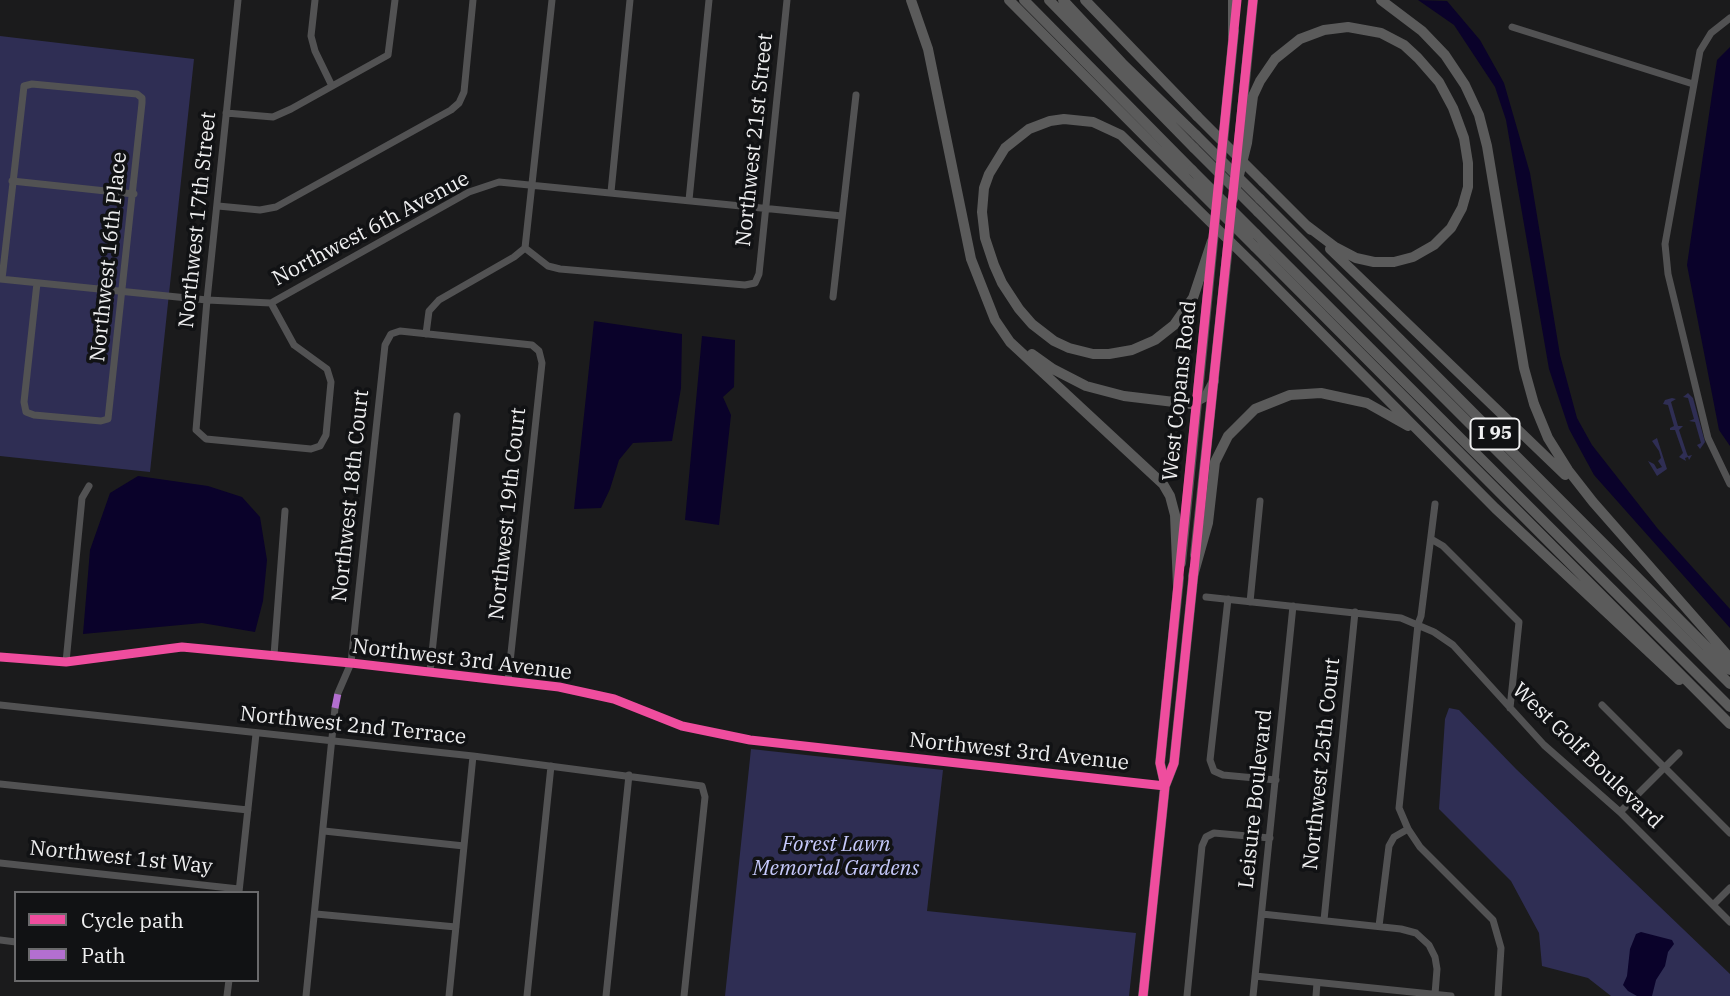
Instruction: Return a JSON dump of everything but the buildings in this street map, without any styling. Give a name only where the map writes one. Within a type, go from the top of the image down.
[{"type":"highway","points":[[911,0],[928,49],[974,271],[997,324],[1010,342],[1163,484],[1175,515],[1178,586]]},
{"type":"highway","name":"I 95","points":[[1009,0],[1730,724]]},
{"type":"highway","points":[[1024,0],[1730,707]]},
{"type":"highway","points":[[1049,0],[1730,684]]},
{"type":"highway","name":"I 95","points":[[1062,0],[1730,670]]},
{"type":"highway","points":[[1087,0],[1306,225],[1593,502],[1730,658]]},
{"type":"highway","points":[[1233,37],[1235,0]]},
{"type":"highway","points":[[1381,0],[1437,46],[1459,75],[1475,105],[1487,146],[1530,392],[1543,428],[1558,454],[1593,502]]},
{"type":"highway","points":[[1233,200],[1247,143],[1253,96],[1259,81],[1275,59],[1300,39],[1324,30],[1348,27],[1381,33],[1404,45],[1418,58],[1439,82],[1453,108],[1464,138],[1468,163],[1468,187],[1462,208],[1451,228],[1434,245],[1413,257],[1394,262],[1374,262],[1351,256],[1306,225]]},
{"type":"highway","points":[[1212,241],[1193,298],[1174,325],[1155,340],[1124,352],[1101,354],[1077,351],[1060,345],[1032,324],[1002,284],[990,256],[984,228],[983,196],[986,181],[996,160],[1010,142],[1022,133],[1043,124],[1057,120],[1086,121],[1115,131],[1133,145],[1254,265],[1510,523],[1667,670],[1714,708]]},
{"type":"highway","points":[[985,295],[1022,346],[1063,375],[1086,386],[1113,394],[1187,404],[1206,396],[1214,381]]},
{"type":"highway","points":[[1193,576],[1208,523],[1214,468],[1220,449],[1244,418],[1276,398],[1297,393],[1313,393],[1338,395],[1367,404],[1408,426],[1456,469]]},
{"type":"main road","name":"West Copans Road","points":[[1143,996],[1165,786],[1174,763],[1253,0]]},
{"type":"main road","name":"West Copans Road","points":[[1165,786],[1160,763],[1233,37]]},
{"type":"street","name":"Northwest 17th Street","points":[[237,0],[218,206],[206,300],[196,430],[206,439],[311,449],[320,446],[326,435],[331,382],[327,369],[294,345],[271,303]]},
{"type":"street","points":[[315,0],[312,36],[315,51],[332,86]]},
{"type":"street","points":[[226,113],[273,117],[388,55],[395,0]]},
{"type":"street","points":[[218,206],[260,210],[276,207],[439,117],[459,103],[464,92],[473,0]]},
{"type":"street","points":[[426,334],[429,311],[434,304],[525,248],[552,0]]},
{"type":"street","points":[[611,192],[630,0]]},
{"type":"street","points":[[689,200],[709,0]]},
{"type":"street","name":"Northwest 21st Street","points":[[525,248],[548,266],[560,269],[745,285],[755,283],[759,274],[787,0]]},
{"type":"street","points":[[1730,18],[1711,33],[1700,51],[1665,244],[1668,274],[1708,438],[1730,484]]},
{"type":"street","points":[[1513,27],[1693,84]]},
{"type":"street","name":"Northwest 16th Place","points":[[12,181],[24,86],[32,84],[137,94],[142,98],[134,194],[108,419],[101,421],[26,412],[24,402],[37,284]]},
{"type":"street","points":[[833,297],[856,95]]},
{"type":"street","points":[[1,279],[12,181],[134,194]]},
{"type":"street","name":"Northwest 6th Avenue","points":[[1,279],[206,300],[271,303],[469,192],[499,183],[842,216]]},
{"type":"street","name":"Northwest 18th Court","points":[[338,692],[351,663],[385,345],[391,334],[400,331],[426,334]]},
{"type":"street","name":"Northwest 19th Court","points":[[426,334],[532,345],[538,351],[542,363],[508,681]]},
{"type":"street","points":[[430,672],[457,416]]},
{"type":"street","points":[[66,662],[82,498],[89,486]]},
{"type":"street","points":[[1250,602],[1260,501]]},
{"type":"street","points":[[1435,504],[1418,624],[1399,808],[1408,830],[1420,847],[1493,920],[1501,948],[1498,996]]},
{"type":"street","points":[[274,655],[285,511]]},
{"type":"street","points":[[1431,539],[1443,546],[1519,622],[1510,708]]},
{"type":"street","name":"West Golf Boulevard","points":[[1206,597],[1401,618],[1434,632],[1454,645],[1544,745],[1620,812],[1730,922]]},
{"type":"street","points":[[1228,599],[1210,760],[1214,771],[1223,775],[1276,780]]},
{"type":"street","name":"Leisure Boulevard","points":[[1253,996],[1293,606]]},
{"type":"street","name":"Northwest 25th Court","points":[[1324,920],[1355,612]]},
{"type":"street","name":"Northwest 3rd Avenue","points":[[0,657],[66,662],[182,646],[351,663],[559,687],[614,699],[682,726],[750,740],[1165,786]]},
{"type":"street","name":"Northwest 2nd Terrace","points":[[0,705],[473,756],[702,786],[705,797],[684,996]]},
{"type":"street","points":[[1602,705],[1730,833]]},
{"type":"street","points":[[306,996],[335,708]]},
{"type":"street","points":[[239,891],[256,734]]},
{"type":"street","points":[[1620,812],[1679,753]]},
{"type":"street","points":[[449,996],[473,756]]},
{"type":"street","points":[[527,996],[551,766]]},
{"type":"street","points":[[606,996],[629,775]]},
{"type":"street","points":[[0,784],[248,810]]},
{"type":"street","points":[[1379,926],[1389,846],[1394,837],[1408,830]]},
{"type":"street","points":[[324,831],[464,846]]},
{"type":"street","points":[[1187,996],[1202,846],[1206,837],[1214,833],[1270,838]]},
{"type":"street","name":"Northwest 1st Way","points":[[0,863],[239,891]]},
{"type":"street","points":[[1713,905],[1730,888]]},
{"type":"street","points":[[316,914],[456,928]]},
{"type":"street","points":[[1262,914],[1379,926],[1416,933],[1429,945],[1435,957],[1435,995]]},
{"type":"street","points":[[1255,976],[1451,996]]},
{"type":"street","points":[[1316,996],[1317,983]]},
{"type":"green space","points":[[0,36],[194,59],[150,472],[0,456]]},
{"type":"green space","points":[[1688,393],[1693,398],[1705,442],[1700,449],[1697,445],[1701,443],[1695,422],[1689,421],[1694,419],[1688,398],[1683,397]]},
{"type":"green space","points":[[1676,399],[1671,402],[1678,426],[1683,426],[1679,430],[1687,454],[1692,455],[1689,460],[1688,457],[1685,458],[1686,461],[1679,457],[1683,453],[1675,430],[1670,430],[1674,426],[1668,405],[1663,404],[1665,400]]},
{"type":"green space","points":[[1657,438],[1667,469],[1657,476],[1648,461],[1657,469],[1662,467],[1658,461],[1661,458],[1659,451],[1652,441]]},
{"type":"green space","points":[[1449,708],[1459,710],[1516,769],[1730,974],[1730,996],[1611,996],[1588,978],[1542,966],[1539,933],[1511,881],[1439,809],[1445,719]]},
{"type":"green space","name":"Forest Lawn Memorial Gardens","points":[[751,749],[943,770],[927,911],[1136,933],[1129,996],[725,996]]},
{"type":"shaded area","points":[[1418,0],[1447,1],[1480,40],[1504,83],[1530,173],[1560,355],[1577,418],[1592,445],[1658,529],[1730,609],[1730,628],[1594,475],[1569,429],[1549,369],[1506,120],[1495,87],[1454,25]]},
{"type":"shaded area","points":[[1730,47],[1730,446],[1719,430],[1687,265],[1717,60]]},
{"type":"shaded area","points":[[594,321],[682,334],[681,388],[672,441],[633,443],[619,460],[601,508],[574,509]]},
{"type":"shaded area","points":[[702,336],[735,340],[734,387],[723,397],[731,415],[719,525],[685,520]]},
{"type":"shaded area","points":[[138,476],[208,486],[242,497],[260,517],[267,560],[263,601],[255,632],[202,623],[83,634],[90,550],[110,493]]},
{"type":"shaded area","points":[[1641,932],[1672,940],[1674,944],[1656,980],[1652,996],[1637,996],[1623,985],[1627,976],[1630,949],[1636,934]]},
{"type":"marked path","points":[[335,708],[338,693]]},
{"type":"cycle path","points":[[1165,786],[1160,763],[1237,0]]},
{"type":"cycle path","points":[[1143,996],[1165,786],[1174,763],[1253,0]]},
{"type":"cycle path","points":[[0,657],[66,662],[182,647],[351,663],[559,687],[614,699],[682,726],[750,740],[1165,786]]}]
